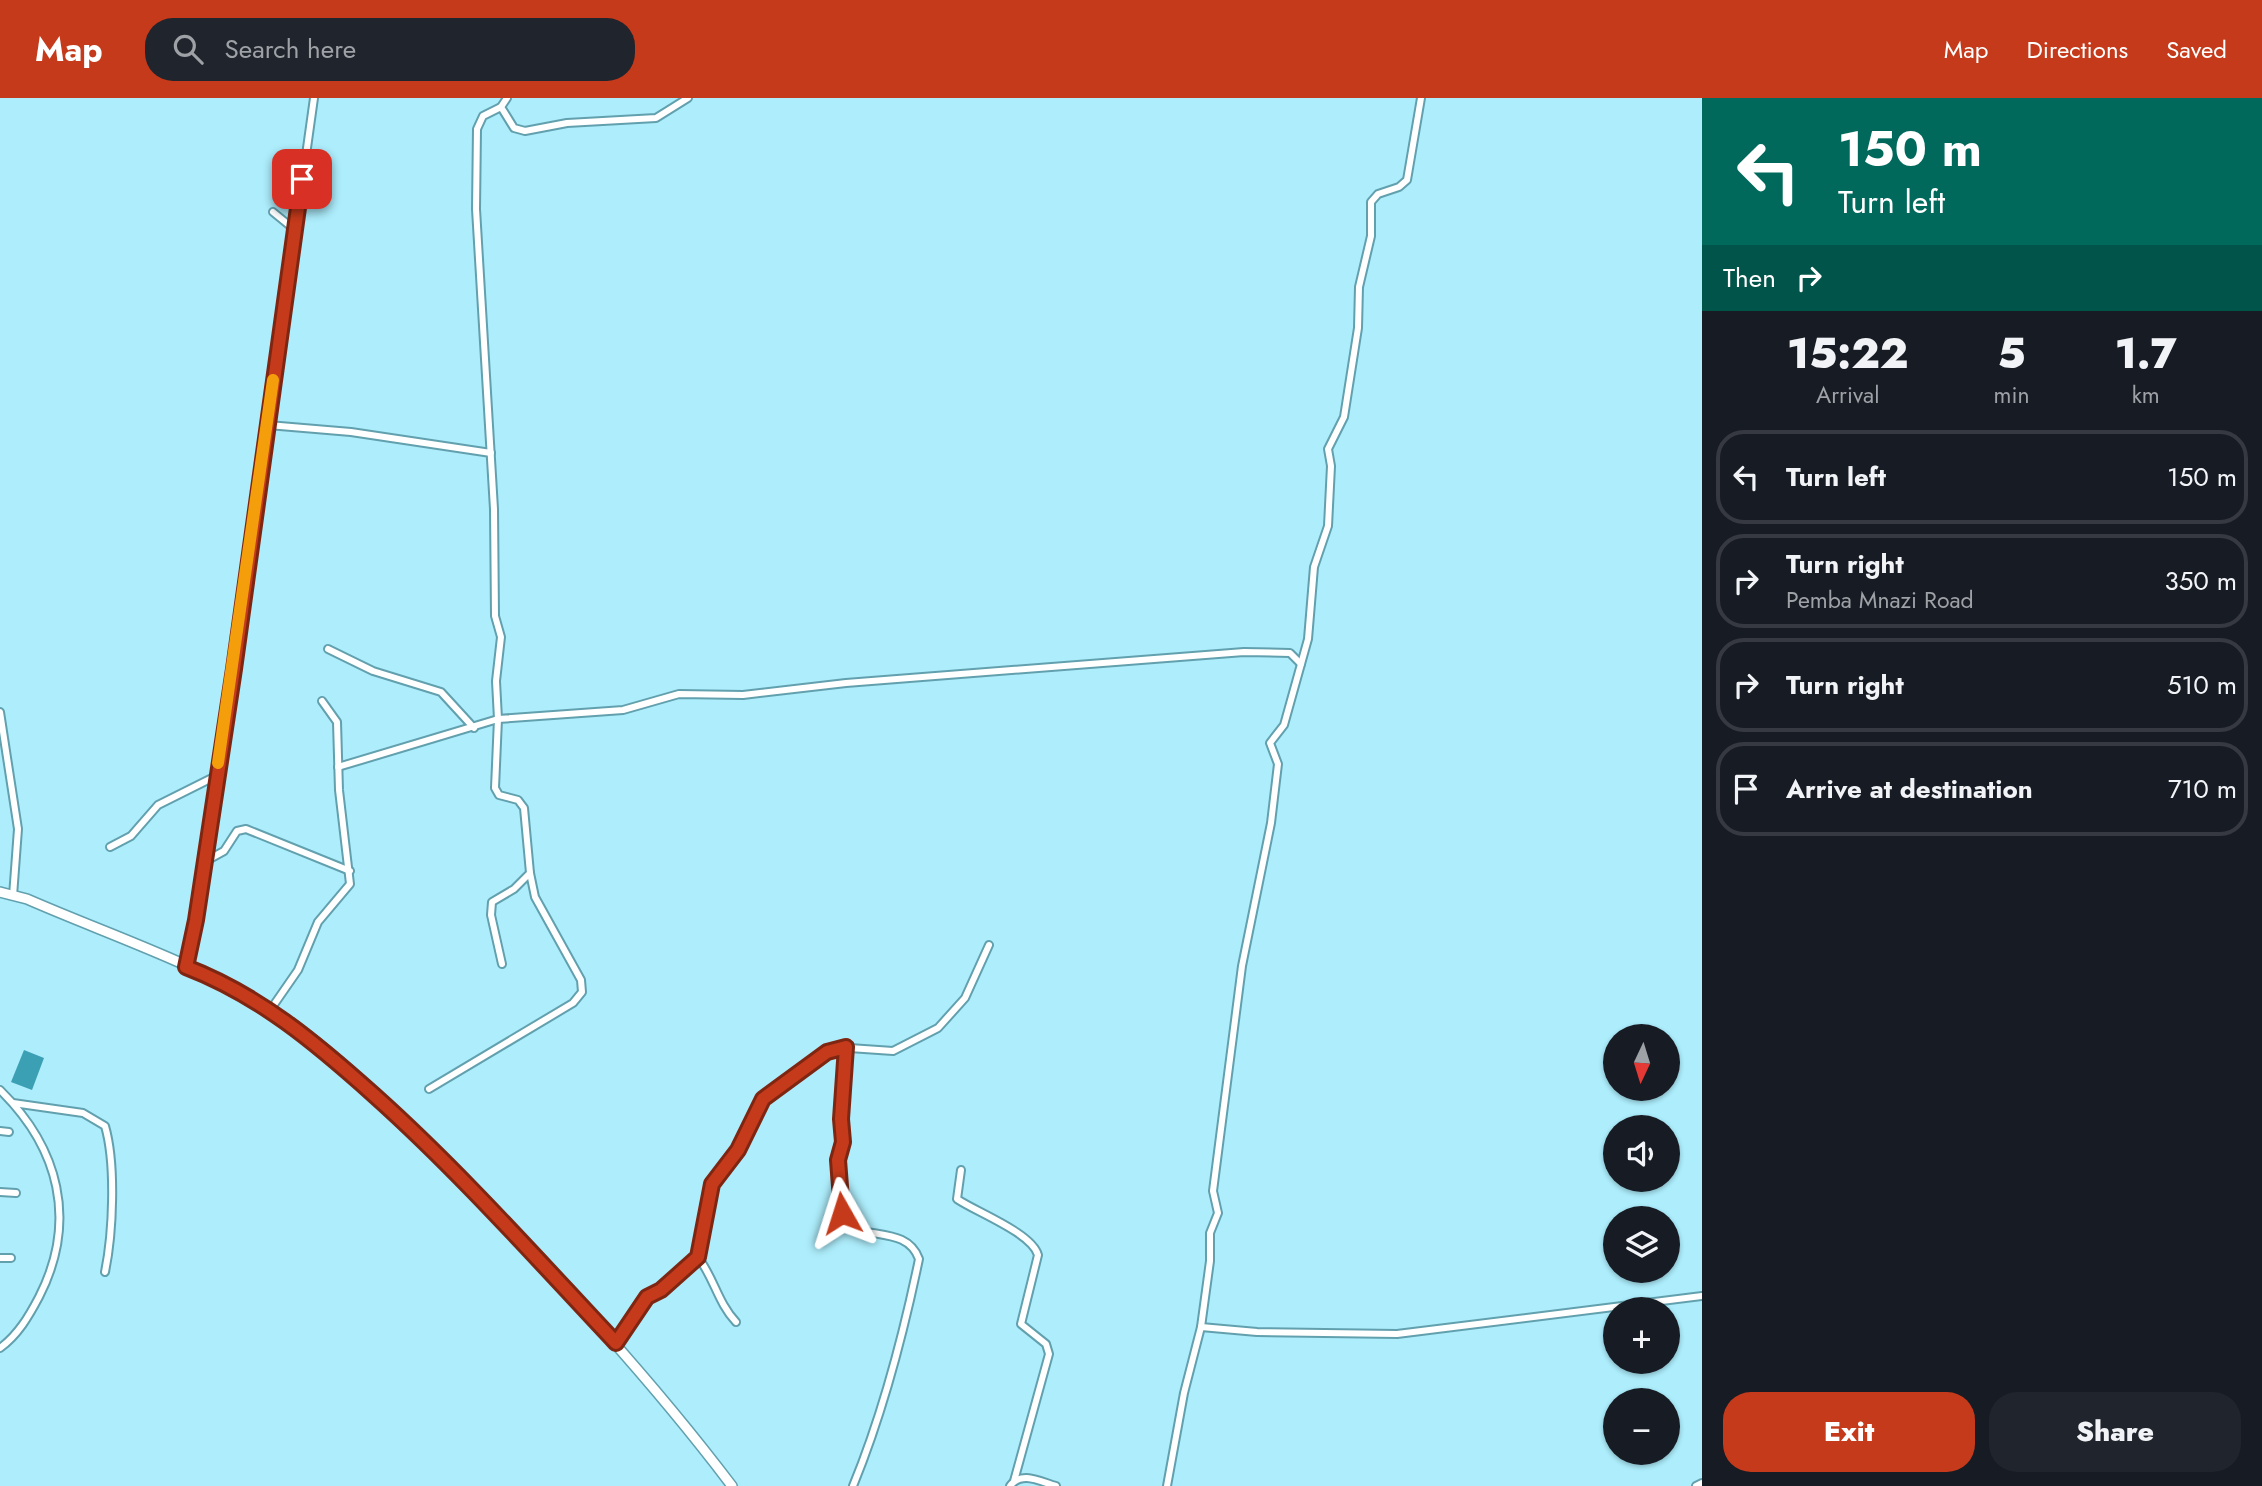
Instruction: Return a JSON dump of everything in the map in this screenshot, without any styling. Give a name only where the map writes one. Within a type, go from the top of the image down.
[{"type":"main road","points":[[0,892],[221,981],[271,1009],[322,1048],[402,1120],[616,1343],[732,1486]]},
{"type":"street","points":[[186,967],[204,862],[314,98]]},
{"type":"street","points":[[429,1089],[573,1003],[582,992],[581,980],[533,893],[524,808],[518,800],[499,795],[495,788],[498,719],[496,681],[501,637],[495,616],[491,453],[476,208],[477,129],[484,116],[501,107],[507,98]]},
{"type":"street","points":[[501,107],[514,128],[525,131],[567,123],[656,118],[688,98]]},
{"type":"street","points":[[1167,1486],[1184,1393],[1201,1327],[1210,1261],[1211,1227],[1218,1213],[1213,1191],[1238,986],[1273,811],[1278,764],[1270,743],[1284,725],[1308,639],[1314,567],[1328,526],[1331,474],[1328,449],[1344,417],[1358,328],[1359,287],[1371,236],[1371,202],[1378,194],[1399,187],[1407,180],[1421,98]]},
{"type":"street","points":[[273,212],[295,230]]},
{"type":"street","points":[[268,425],[351,432],[491,453]]},
{"type":"street","points":[[328,649],[373,671],[441,692],[474,728]]},
{"type":"street","points":[[338,767],[498,719],[623,710],[679,694],[743,695],[1199,654],[1283,652],[1296,656],[1301,664]]},
{"type":"street","points":[[271,1009],[298,970],[318,922],[348,890],[350,871],[338,767],[337,722],[321,701]]},
{"type":"street","points":[[0,712],[18,830],[13,896]]},
{"type":"street","points":[[110,847],[131,836],[158,805],[216,776]]},
{"type":"street","points":[[204,862],[224,851],[237,831],[246,829],[350,871]]},
{"type":"street","points":[[502,964],[491,915],[492,902],[514,889],[530,873]]},
{"type":"street","points":[[616,1343],[647,1297],[661,1290],[698,1257],[712,1184],[738,1150],[763,1099],[827,1052],[846,1047],[892,1051],[938,1028],[965,998],[989,945]]},
{"type":"street","points":[[846,1047],[841,1119],[843,1142],[838,1171],[844,1223],[899,1238],[909,1243],[919,1259],[904,1327],[881,1409],[853,1486]]},
{"type":"street","points":[[0,1090],[13,1103],[44,1148],[56,1180],[60,1206],[55,1257],[48,1279],[28,1318],[0,1348]]},
{"type":"street","points":[[13,1103],[83,1113],[105,1126],[112,1152],[110,1244],[104,1272]]},
{"type":"street","points":[[0,1131],[9,1132]]},
{"type":"street","points":[[961,1170],[957,1199],[1022,1237],[1036,1249],[1038,1255],[1021,1324],[1046,1344],[1049,1354],[1012,1484]]},
{"type":"street","points":[[0,1192],[16,1193]]},
{"type":"street","points":[[698,1257],[708,1269],[724,1307],[736,1322]]},
{"type":"street","points":[[0,1258],[10,1258]]},
{"type":"street","points":[[1201,1327],[1257,1332],[1397,1334],[1702,1296]]},
{"type":"street","points":[[1012,1484],[1026,1477],[1056,1486]]},
{"type":"street","points":[[1696,1486],[1702,1483]]},
{"type":"water","points":[[24,1050],[44,1058],[32,1090],[11,1082]]},
{"type":"slow traffic","points":[[218,763],[251,552],[273,380]]},
{"type":"route","points":[[302,179],[276,350],[234,669],[228,689],[201,889],[186,967],[221,981],[271,1009],[322,1048],[437,1154],[616,1343],[647,1297],[661,1290],[698,1257],[712,1184],[738,1150],[763,1099],[827,1052],[846,1047],[842,1082],[843,1142],[838,1160],[842,1213]]}]
